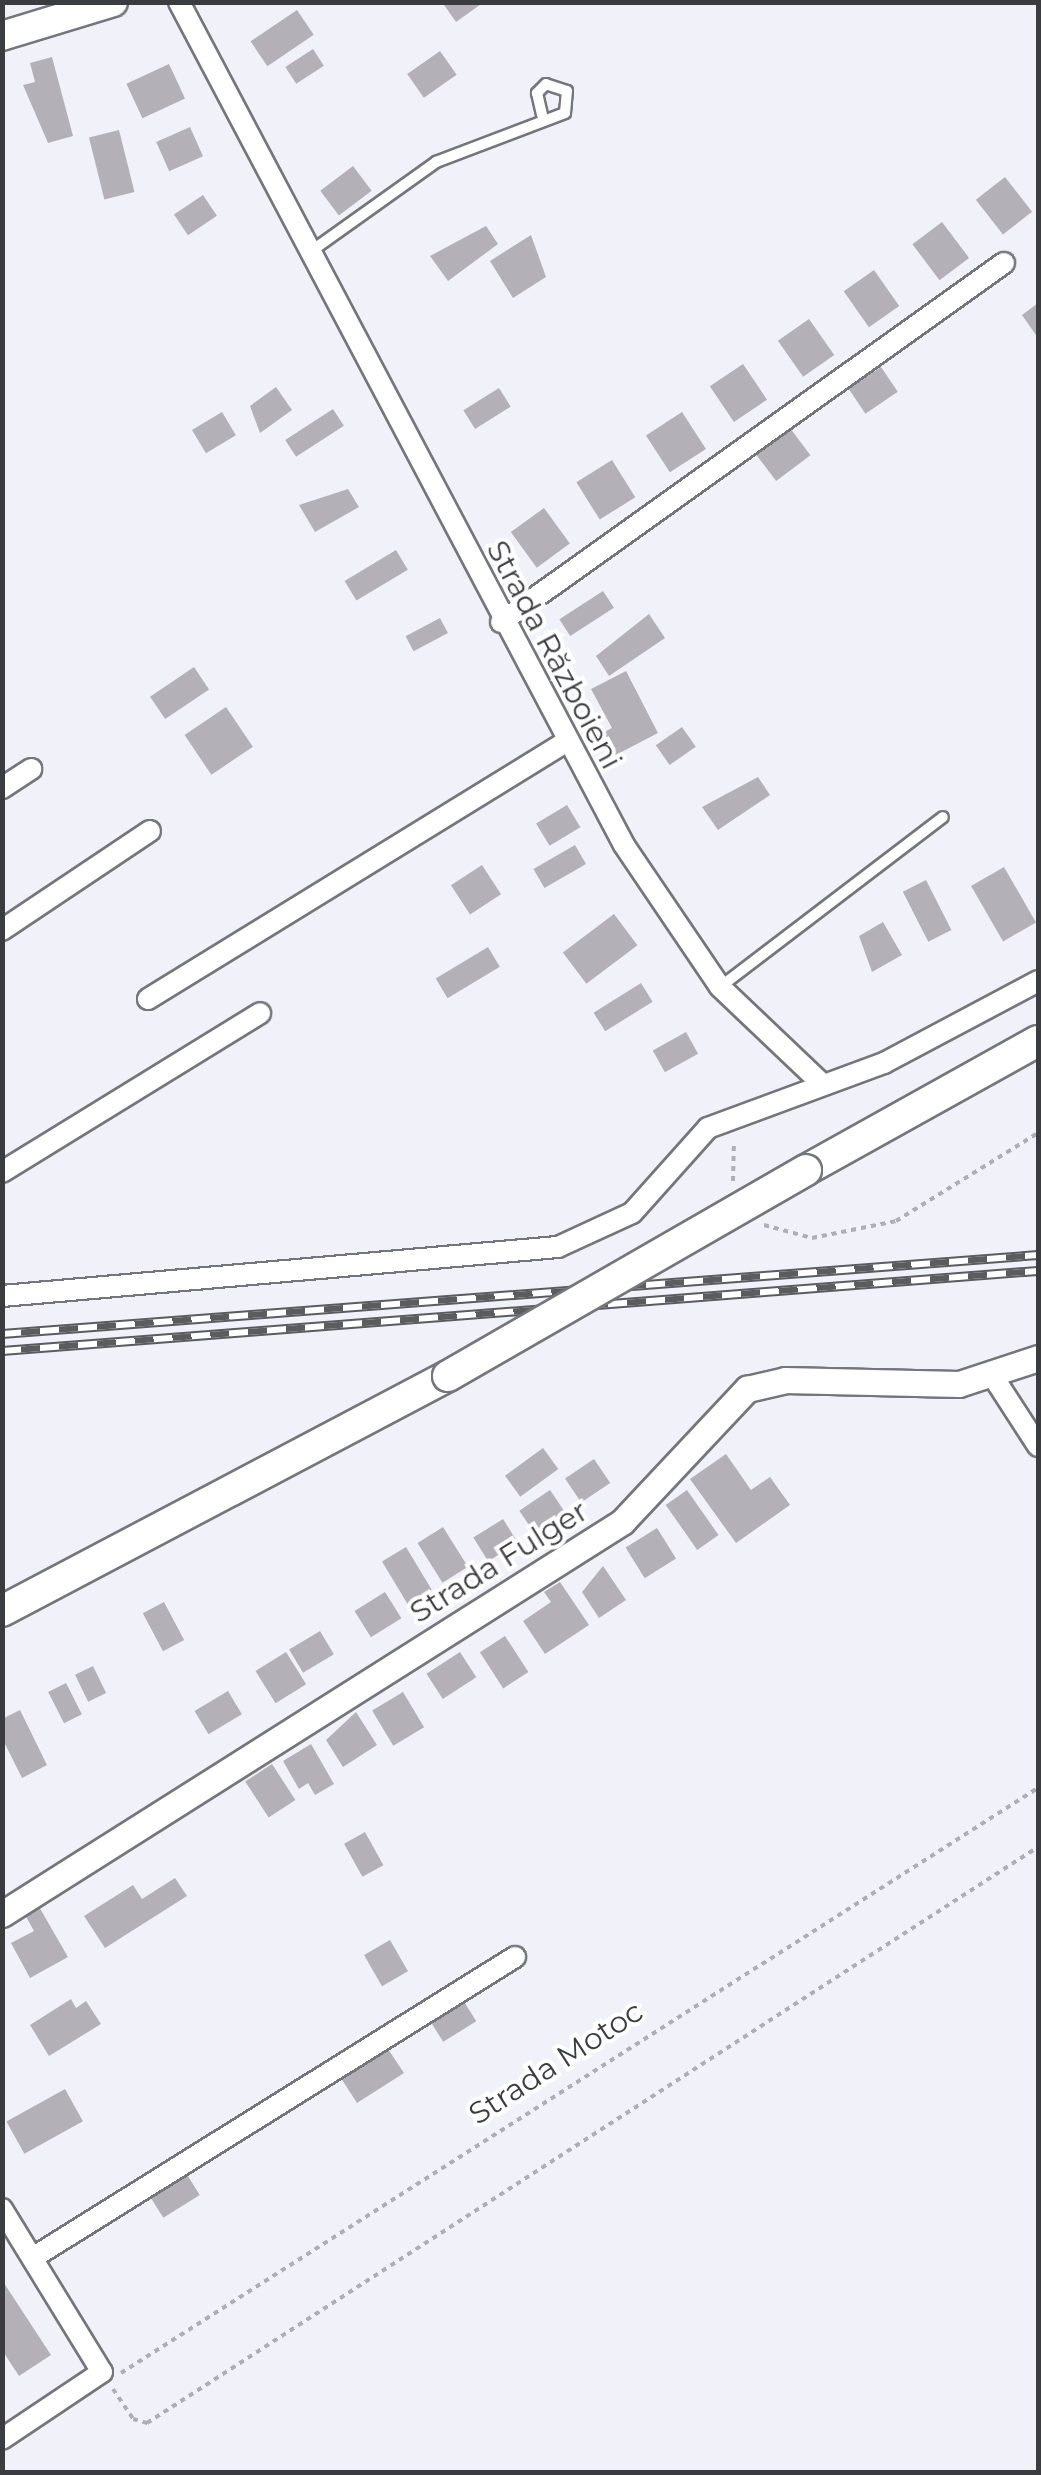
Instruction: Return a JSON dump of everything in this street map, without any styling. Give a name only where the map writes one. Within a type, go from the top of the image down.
[{"type":"main road","points":[[2,36],[112,2]]},
{"type":"main road","points":[[2,1611],[448,1376],[1038,1042]]},
{"type":"street","name":"Strada Războieni","points":[[180,2],[565,742],[720,987],[819,1081]]},
{"type":"street","points":[[501,622],[1004,263]]},
{"type":"street","points":[[148,999],[565,742]]},
{"type":"street","points":[[2,788],[30,769]]},
{"type":"street","points":[[2,930],[150,831]]},
{"type":"street","points":[[2,1296],[558,1246],[632,1214],[685,1150],[741,1112],[819,1081],[884,1063],[1038,981]]},
{"type":"street","points":[[2,1172],[260,1013]]},
{"type":"street","name":"Strada Fulger","points":[[2,1914],[622,1522],[747,1389],[785,1380],[994,1378],[1038,1358]]},
{"type":"street","points":[[994,1378],[1038,1446]]},
{"type":"street","points":[[34,2257],[515,1957]]},
{"type":"street","points":[[2,2209],[34,2257],[98,2377],[2,2440]]},
{"type":"lane","points":[[309,253],[436,162],[542,114]]},
{"type":"lane","points":[[720,987],[943,817]]},
{"type":"path","points":[[738,1194],[730,1168],[741,1112]]},
{"type":"path","points":[[758,1221],[812,1238],[896,1222],[1038,1132]]},
{"type":"path","name":"Strada Motoc","points":[[98,2377],[129,2374],[1038,1788]]},
{"type":"path","points":[[98,2377],[133,2419],[147,2423],[1038,1847]]},
{"type":"building","points":[[442,2],[484,2],[456,22]]},
{"type":"building","points":[[297,10],[314,35],[267,66],[251,41]]},
{"type":"building","points":[[313,49],[324,66],[296,84],[285,67]]},
{"type":"building","points":[[440,51],[457,75],[424,98],[407,74]]},
{"type":"building","points":[[52,57],[73,136],[48,143],[23,85],[35,82],[30,63]]},
{"type":"building","points":[[169,64],[185,98],[142,118],[126,84]]},
{"type":"building","points":[[190,127],[203,156],[169,171],[156,142]]},
{"type":"building","points":[[119,130],[134,192],[104,200],[89,137]]},
{"type":"building","points":[[353,166],[372,191],[339,215],[320,191]]},
{"type":"building","points":[[1005,177],[1032,212],[1003,234],[976,200]]},
{"type":"building","points":[[203,195],[217,216],[188,235],[174,215]]},
{"type":"building","points":[[942,222],[969,258],[940,280],[912,244]]},
{"type":"building","points":[[486,226],[498,244],[448,281],[430,256]]},
{"type":"building","points":[[531,235],[546,277],[513,298],[490,261]]},
{"type":"building","points":[[874,270],[899,306],[869,327],[844,291]]},
{"type":"building","points":[[1038,303],[1038,338],[1022,315]]},
{"type":"building","points":[[809,319],[834,355],[803,377],[778,341]]},
{"type":"building","points":[[743,364],[767,400],[734,422],[710,386]]},
{"type":"building","points":[[881,367],[898,392],[865,414],[849,389]]},
{"type":"building","points":[[276,387],[292,410],[260,433],[250,406]]},
{"type":"building","points":[[499,388],[511,407],[475,429],[463,410]]},
{"type":"building","points":[[333,409],[344,426],[296,457],[285,440]]},
{"type":"building","points":[[222,412],[236,435],[206,453],[192,430]]},
{"type":"building","points":[[682,412],[706,449],[670,472],[646,435]]},
{"type":"building","points":[[790,428],[810,455],[776,481],[756,454]]},
{"type":"building","points":[[612,460],[635,497],[600,520],[576,482]]},
{"type":"building","points":[[348,489],[359,507],[315,532],[299,505]]},
{"type":"building","points":[[544,508],[570,544],[537,568],[511,532]]},
{"type":"building","points":[[396,550],[408,570],[356,601],[345,581]]},
{"type":"building","points":[[603,591],[614,608],[570,636],[559,619]]},
{"type":"building","points":[[649,614],[665,638],[609,676],[596,656]]},
{"type":"building","points":[[440,618],[448,633],[414,651],[406,636]]},
{"type":"building","points":[[194,667],[209,689],[165,719],[150,697]]},
{"type":"building","points":[[626,671],[658,733],[610,758],[598,735],[612,728],[591,689]]},
{"type":"building","points":[[226,707],[253,747],[211,775],[185,735]]},
{"type":"building","points":[[682,727],[696,747],[670,765],[656,745]]},
{"type":"building","points":[[758,777],[770,795],[718,830],[702,807]]},
{"type":"building","points":[[567,805],[580,827],[550,846],[536,824]]},
{"type":"building","points":[[575,845],[586,864],[544,888],[533,869]]},
{"type":"building","points":[[482,865],[501,894],[470,915],[451,885]]},
{"type":"building","points":[[1004,867],[1036,922],[1003,941],[971,886]]},
{"type":"building","points":[[926,880],[951,930],[928,942],[903,892]]},
{"type":"building","points":[[614,914],[637,945],[586,984],[563,953]]},
{"type":"building","points":[[883,922],[902,955],[872,972],[859,936]]},
{"type":"building","points":[[488,947],[500,967],[448,998],[436,978]]},
{"type":"building","points":[[641,983],[653,1002],[605,1031],[594,1013]]},
{"type":"building","points":[[686,1032],[698,1054],[665,1072],[653,1050]]},
{"type":"building","points":[[543,1448],[558,1469],[520,1497],[505,1476]]},
{"type":"building","points":[[726,1454],[751,1490],[770,1477],[790,1505],[736,1543],[690,1479]]},
{"type":"building","points":[[594,1459],[610,1483],[581,1503],[565,1479]]},
{"type":"building","points":[[550,1490],[566,1514],[536,1535],[519,1511]]},
{"type":"building","points":[[687,1490],[719,1535],[697,1550],[666,1505]]},
{"type":"building","points":[[503,1519],[518,1543],[488,1561],[473,1538]]},
{"type":"building","points":[[443,1527],[468,1567],[442,1583],[418,1543]]},
{"type":"building","points":[[657,1528],[676,1559],[645,1578],[626,1548]]},
{"type":"building","points":[[406,1547],[432,1590],[408,1604],[382,1561]]},
{"type":"building","points":[[603,1566],[626,1600],[599,1618],[582,1592]]},
{"type":"building","points":[[560,1582],[589,1625],[545,1654],[523,1621],[551,1602],[544,1592]]},
{"type":"building","points":[[385,1592],[401,1618],[371,1637],[354,1611]]},
{"type":"building","points":[[164,1602],[184,1640],[163,1651],[143,1613]]},
{"type":"building","points":[[320,1631],[334,1654],[303,1673],[289,1650]]},
{"type":"building","points":[[505,1636],[528,1672],[503,1688],[480,1652]]},
{"type":"building","points":[[286,1652],[306,1684],[276,1703],[255,1671]]},
{"type":"building","points":[[460,1652],[476,1677],[443,1699],[426,1674]]},
{"type":"building","points":[[93,1666],[106,1693],[88,1702],[75,1675]]},
{"type":"building","points":[[66,1683],[82,1714],[64,1723],[48,1692]]},
{"type":"building","points":[[228,1691],[242,1714],[208,1734],[195,1711]]},
{"type":"building","points":[[403,1692],[424,1727],[393,1746],[372,1711]]},
{"type":"building","points":[[20,1710],[47,1765],[22,1778],[2,1738],[2,1719]]},
{"type":"building","points":[[356,1712],[377,1745],[343,1767],[326,1740]]},
{"type":"building","points":[[311,1744],[334,1784],[315,1795],[308,1783],[299,1789],[283,1761]]},
{"type":"building","points":[[272,1764],[295,1800],[269,1817],[245,1781]]},
{"type":"building","points":[[365,1832],[383,1865],[362,1877],[344,1844]]},
{"type":"building","points":[[175,1878],[187,1896],[105,1948],[84,1916],[133,1885],[142,1899]]},
{"type":"building","points":[[38,1905],[68,1957],[30,1978],[11,1943],[34,1931],[24,1913]]},
{"type":"building","points":[[390,1940],[408,1971],[382,1986],[364,1955]]},
{"type":"building","points":[[71,1999],[76,2008],[86,2001],[101,2024],[49,2056],[30,2025]]},
{"type":"building","points":[[463,2000],[476,2021],[443,2042],[430,2021]]},
{"type":"building","points":[[374,2049],[388,2049],[404,2073],[357,2103],[337,2072]]},
{"type":"building","points":[[65,2089],[83,2121],[24,2154],[6,2121]]},
{"type":"building","points":[[186,2173],[200,2195],[163,2218],[150,2196]]},
{"type":"building","points":[[2,2280],[51,2355],[19,2376],[2,2350]]},
{"type":"railway","points":[[2,1334],[1038,1255]]},
{"type":"railway","points":[[2,1351],[1038,1271]]}]
